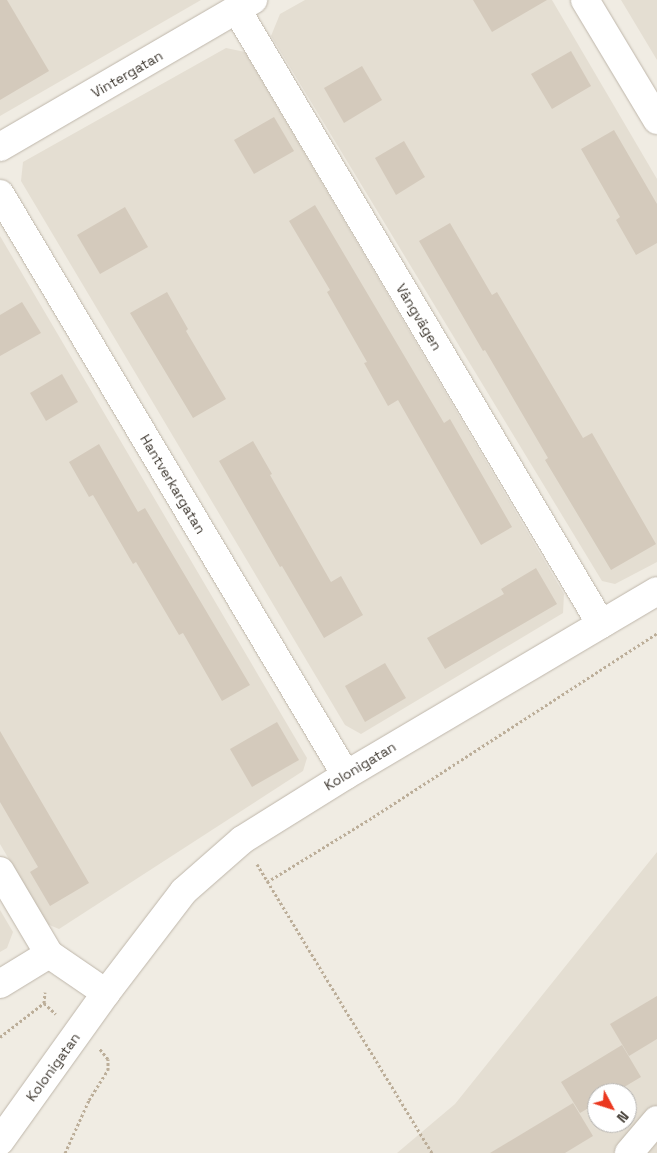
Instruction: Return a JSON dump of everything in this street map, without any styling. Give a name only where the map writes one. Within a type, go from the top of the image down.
[{"type":"street","points":[[585,0],[657,120]]},
{"type":"street","name":"Vintergatan","points":[[0,147],[245,5]]},
{"type":"street","name":"Vångvägen","points":[[245,5],[601,624]]},
{"type":"street","name":"Hantverkargatan","points":[[0,194],[346,775]]},
{"type":"street","name":"Kolonigatan","points":[[0,1140],[106,993],[184,891],[242,840],[346,775],[657,591]]},
{"type":"street","points":[[0,871],[49,954],[106,993]]},
{"type":"street","points":[[0,984],[49,954]]},
{"type":"street","points":[[629,1153],[657,1120]]},
{"type":"path","points":[[267,882],[373,817],[657,633]]},
{"type":"path","points":[[242,840],[432,1153]]},
{"type":"shaded area","points":[[0,0],[201,0],[0,116]]},
{"type":"shaded area","points":[[305,0],[552,0],[657,179],[657,562],[615,584],[602,581],[271,36],[280,14]]},
{"type":"shaded area","points":[[621,0],[657,0],[657,60]]},
{"type":"shaded area","points":[[226,48],[245,52],[564,594],[563,613],[361,734],[345,725],[21,181],[23,162]]},
{"type":"shaded area","points":[[0,236],[307,758],[303,771],[59,929],[47,924],[0,844]]},
{"type":"shaded area","points":[[657,852],[657,1153],[397,1153],[455,1104]]},
{"type":"shaded area","points":[[0,910],[13,932],[7,948],[0,952]]},
{"type":"building","points":[[0,0],[7,0],[49,71],[0,100]]},
{"type":"building","points":[[473,0],[547,0],[492,32]]},
{"type":"building","points":[[571,51],[591,86],[552,109],[531,74]]},
{"type":"building","points":[[362,66],[382,100],[344,123],[324,88]]},
{"type":"building","points":[[274,117],[294,151],[254,174],[234,140]]},
{"type":"building","points":[[614,130],[657,204],[657,243],[636,255],[616,220],[620,217],[581,149]]},
{"type":"building","points":[[404,141],[425,177],[396,195],[375,158]]},
{"type":"building","points":[[315,205],[444,423],[450,419],[512,527],[481,545],[398,400],[388,406],[364,363],[367,362],[327,292],[330,290],[289,221]]},
{"type":"building","points":[[125,207],[148,247],[100,274],[77,235]]},
{"type":"building","points":[[450,223],[492,295],[497,292],[583,438],[592,433],[656,544],[611,570],[545,460],[548,458],[485,350],[483,351],[419,241]]},
{"type":"building","points":[[167,292],[188,329],[186,331],[226,399],[193,418],[130,313]]},
{"type":"building","points":[[22,302],[41,333],[0,356],[0,315]]},
{"type":"building","points":[[62,374],[78,402],[46,421],[30,393]]},
{"type":"building","points":[[253,441],[272,474],[270,475],[331,582],[341,576],[363,615],[324,638],[282,566],[280,567],[219,461]]},
{"type":"building","points":[[99,444],[138,512],[145,508],[250,685],[222,701],[183,633],[179,635],[136,562],[133,564],[93,495],[89,497],[69,462]]},
{"type":"building","points":[[536,568],[557,604],[445,669],[427,638],[504,594],[501,589]]},
{"type":"building","points":[[385,663],[406,698],[365,722],[345,686]]},
{"type":"building","points":[[277,722],[299,760],[252,787],[230,749]]},
{"type":"building","points":[[0,731],[89,883],[50,906],[30,872],[38,867],[0,802]]},
{"type":"building","points":[[657,996],[657,1039],[629,1056],[610,1024]]},
{"type":"building","points":[[622,1045],[641,1077],[631,1083],[587,1083],[587,1109],[580,1113],[561,1082]]},
{"type":"building","points":[[573,1103],[587,1126],[587,1133],[591,1133],[593,1136],[565,1153],[490,1153]]}]
